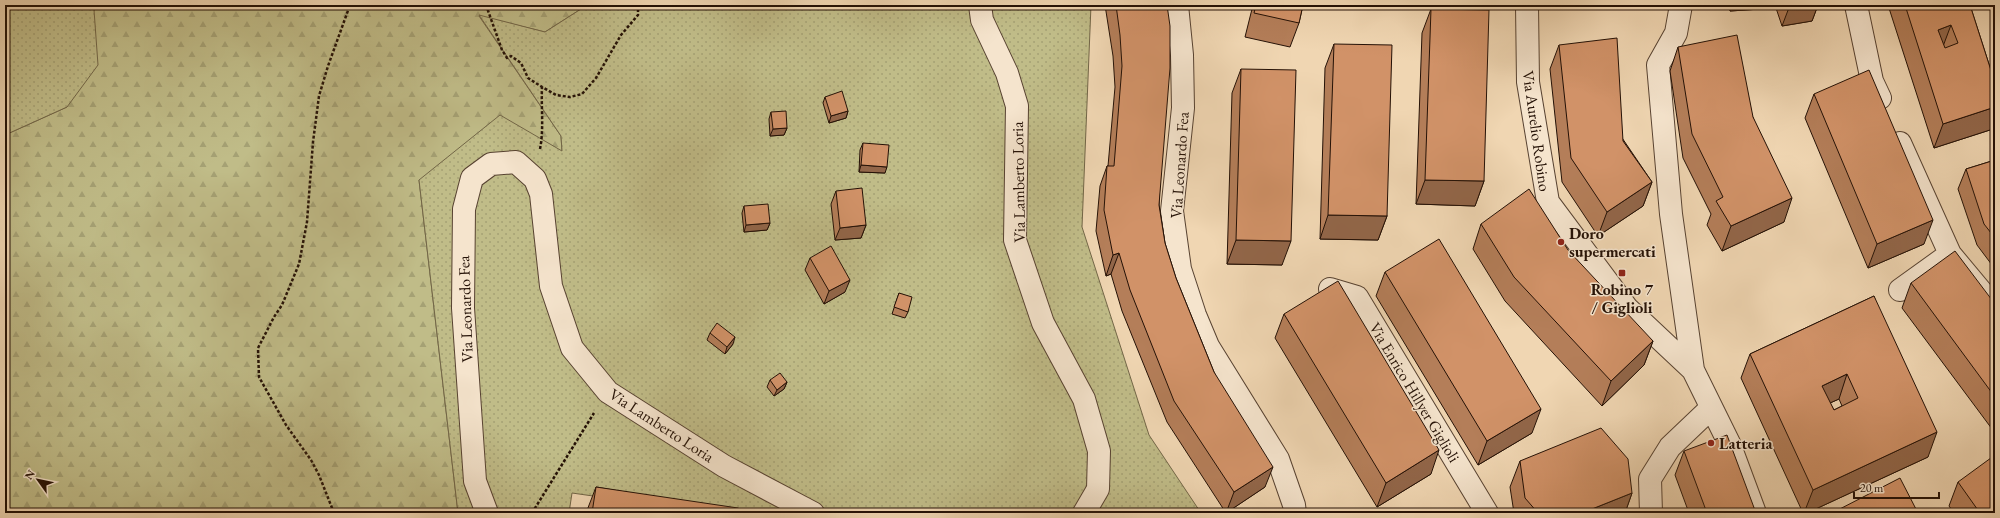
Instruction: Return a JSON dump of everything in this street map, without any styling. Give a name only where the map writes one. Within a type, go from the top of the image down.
[{"type":"street","name":"Via Lamberto Loria","points":[[980,5],[982,20],[1006,72],[1017,106],[1015,240],[1043,323],[1084,399],[1099,452],[1098,489],[1084,513]]},
{"type":"street","name":"Via Leonardo Fea","points":[[1177,5],[1182,54],[1183,108],[1172,211],[1180,269],[1195,315],[1208,346],[1278,459],[1294,505],[1295,513]]},
{"type":"street","name":"Via Aurelio Robino","points":[[1527,5],[1528,82],[1548,202],[1627,308],[1693,370]]},
{"type":"street","name":"Via Aurelio Robino","points":[[1681,5],[1676,33],[1658,64],[1671,214],[1693,370],[1728,443],[1755,513]]},
{"type":"street","points":[[1856,5],[1872,81],[1950,254],[1995,308]]},
{"type":"street","name":"Via Leonardo Fea","points":[[487,513],[475,481],[463,308],[464,209],[472,178],[491,164],[516,162],[535,180]]},
{"type":"street","name":"Via Lamberto Loria","points":[[535,180],[541,194],[551,286],[572,348],[608,392],[724,466],[813,513]]},
{"type":"street","points":[[1900,290],[1950,254]]},
{"type":"street","name":"Via Enrico Hillyer Giglioli","points":[[1330,289],[1357,297],[1486,513]]},
{"type":"street","points":[[1651,513],[1650,479],[1670,447],[1711,408]]},
{"type":"path","points":[[334,513],[319,475],[311,460],[282,420],[259,377],[258,348],[282,305],[299,264],[307,222],[313,142],[319,96],[350,5]]},
{"type":"path","points":[[486,5],[502,50],[507,58],[511,56],[521,63],[528,78],[542,88],[556,95],[570,97],[582,94],[589,88],[621,35],[638,15],[638,5]]},
{"type":"path","points":[[535,180],[543,134],[541,115],[542,88]]},
{"type":"path","points":[[532,513],[608,392]]},
{"type":"green space","points":[[5,5],[88,5],[94,10],[98,65],[67,107],[5,135]]},
{"type":"green space","points":[[88,5],[582,5],[581,9],[545,32],[479,16],[561,136],[562,152],[419,180],[458,513],[5,513],[5,135],[67,107],[94,10]]},
{"type":"green space","points":[[582,5],[1091,5],[1082,227],[1149,435],[1201,513],[712,513],[572,493],[569,513],[458,513],[419,180],[500,115],[562,151],[561,136],[479,15],[545,32],[581,9]]},
{"type":"building","points":[[1116,5],[1167,5],[1170,26],[1170,68],[1159,205],[1165,243],[1176,278],[1214,372],[1273,467],[1234,492],[1174,401],[1130,290],[1119,253],[1113,255],[1104,210],[1107,166],[1114,166],[1122,66]]},
{"type":"building","points":[[1256,5],[1303,5],[1299,23],[1254,13]]},
{"type":"building","points":[[1905,5],[1970,5],[1995,83],[1995,107],[1943,124]],"holes":[[[1951,25],[1958,43],[1945,48],[1938,30]]]},
{"type":"building","points":[[1431,9],[1489,10],[1484,181],[1425,180]]},
{"type":"building","points":[[1737,35],[1753,117],[1792,198],[1731,226],[1716,201],[1723,197],[1692,134],[1678,47]]},
{"type":"building","points":[[1617,38],[1623,141],[1652,182],[1607,212],[1571,158],[1559,45]]},
{"type":"building","points":[[1334,44],[1392,45],[1387,216],[1328,215]]},
{"type":"building","points":[[1241,69],[1296,70],[1291,241],[1236,240]]},
{"type":"building","points":[[1869,70],[1933,220],[1877,244],[1814,94]]},
{"type":"building","points":[[842,91],[848,111],[831,116],[825,97]]},
{"type":"building","points":[[786,111],[787,128],[773,129],[771,112]]},
{"type":"building","points":[[863,143],[889,145],[887,167],[861,165]]},
{"type":"building","points":[[1995,160],[1995,238],[1984,224],[1966,169]]},
{"type":"building","points":[[862,188],[866,225],[840,228],[836,191]]},
{"type":"building","points":[[1529,189],[1568,250],[1653,341],[1611,381],[1514,277],[1481,224]]},
{"type":"building","points":[[768,204],[770,223],[746,225],[744,206]]},
{"type":"building","points":[[1439,239],[1541,409],[1487,441],[1385,272]]},
{"type":"building","points":[[831,246],[850,280],[829,291],[810,258]]},
{"type":"building","points":[[1955,251],[1995,304],[1995,397],[1911,283]]},
{"type":"building","points":[[1338,281],[1439,450],[1386,483],[1284,314]]},
{"type":"building","points":[[899,293],[912,297],[908,312],[894,307]]},
{"type":"building","points":[[1874,296],[1937,432],[1813,490],[1750,354]],"holes":[[[1847,374],[1858,398],[1834,410],[1822,386]]]},
{"type":"building","points":[[717,323],[735,337],[727,347],[710,333]]},
{"type":"building","points":[[780,373],[787,382],[777,390],[770,380]]},
{"type":"building","points":[[1601,428],[1628,459],[1632,493],[1582,513],[1538,513],[1525,498],[1520,461]]},
{"type":"building","points":[[1727,435],[1756,513],[1707,513],[1684,451]]},
{"type":"building","points":[[1995,455],[1995,513],[1980,513],[1958,482]]},
{"type":"building","points":[[1900,478],[1918,513],[1832,513]]},
{"type":"building","points":[[596,487],[738,508],[748,513],[592,513]]},
{"type":"place","name":"Doro supermercati","points":[[1561,242]]},
{"type":"place","name":"Robino 7 / Giglioli","points":[[1622,273]]},
{"type":"place","name":"Latteria","points":[[1711,443]]}]
